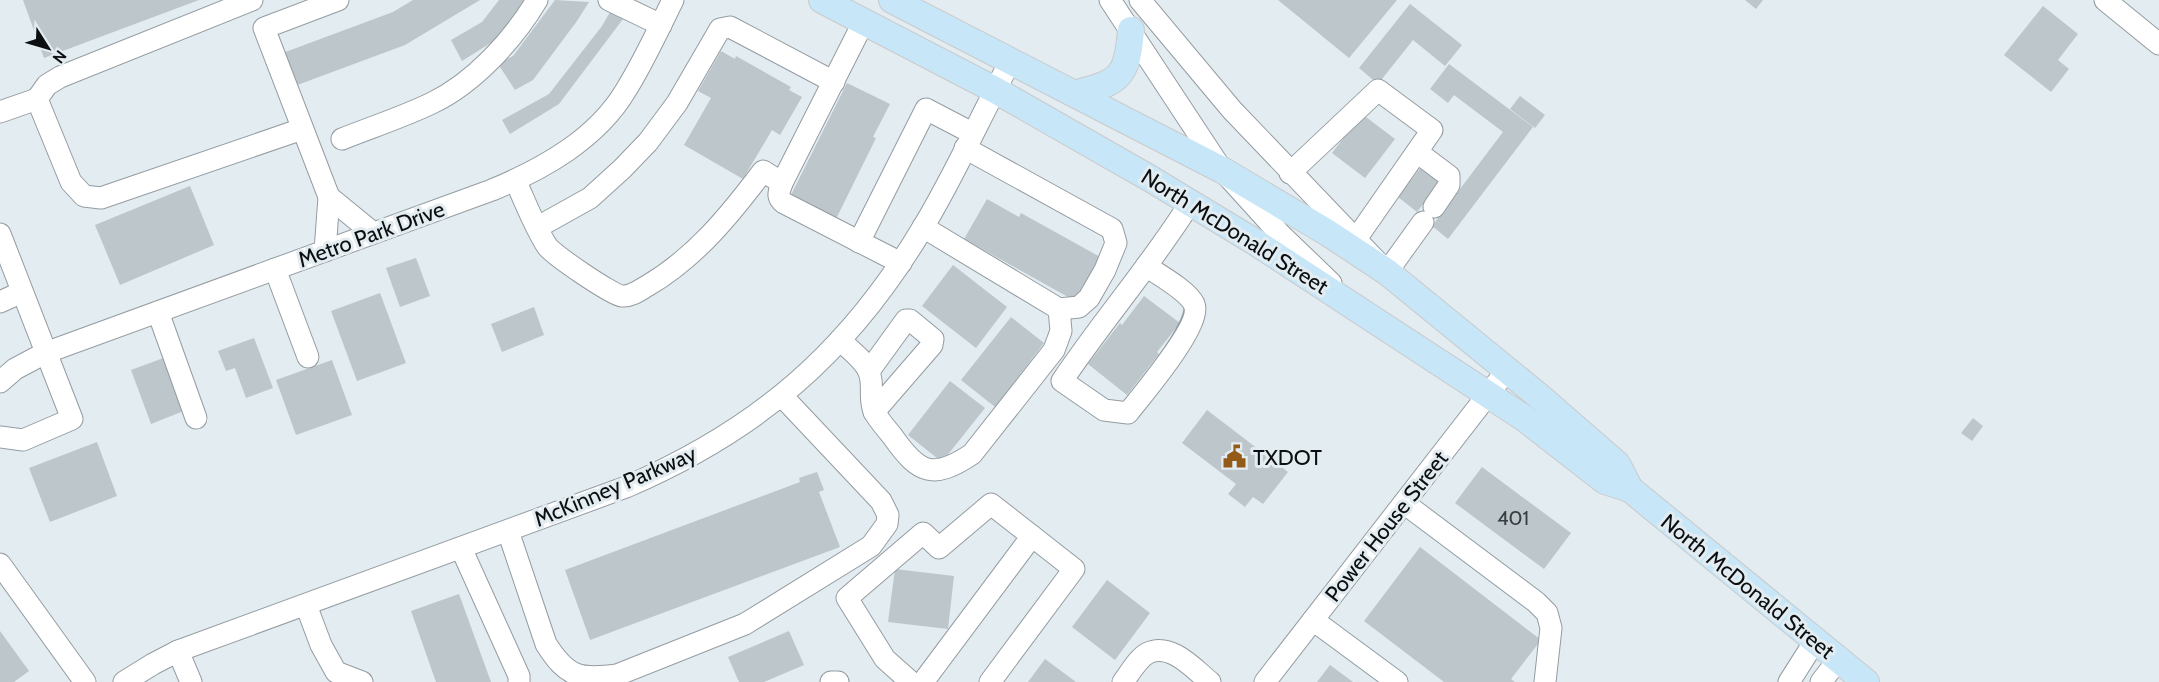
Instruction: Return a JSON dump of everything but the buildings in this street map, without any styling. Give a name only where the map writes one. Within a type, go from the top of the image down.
[{"type":"main road","name":"North McDonald Street","points":[[822,0],[995,90],[1190,203],[1352,304],[1488,394],[1549,437],[1605,481],[1630,489],[1866,682]]},
{"type":"main road","name":"North McDonald Street","points":[[892,0],[1077,93],[1222,170],[1328,232],[1387,273],[1507,370],[1617,464],[1630,489]]},
{"type":"main road","points":[[1077,93],[1106,85],[1119,75],[1128,58],[1131,30]]},
{"type":"street","points":[[0,112],[37,99],[48,85],[60,77],[252,0]]},
{"type":"street","points":[[325,251],[329,196],[264,28],[338,0]]},
{"type":"street","points":[[342,139],[434,103],[462,85],[503,46],[537,0]]},
{"type":"street","points":[[609,0],[661,25]]},
{"type":"street","name":"Metro Park Drive","points":[[0,382],[15,369],[45,353],[515,180],[567,152],[604,119],[626,92],[644,61],[673,0]]},
{"type":"street","points":[[1110,0],[1222,170],[1280,234],[1352,304]]},
{"type":"street","points":[[1140,0],[1232,110],[1387,273],[1449,185],[1449,177],[1417,152]]},
{"type":"street","points":[[2105,0],[2159,44]]},
{"type":"street","points":[[864,21],[778,194],[784,203],[901,263]]},
{"type":"street","points":[[538,227],[590,198],[648,142],[677,104],[720,29],[730,27],[834,82]]},
{"type":"street","name":"McKinney Parkway","points":[[124,682],[178,651],[508,531],[659,472],[715,442],[782,396],[840,340],[873,302],[901,263],[923,227],[1011,60]]},
{"type":"street","points":[[1290,173],[1378,90],[1432,130],[1356,239]]},
{"type":"street","points":[[37,99],[71,182],[84,196],[101,198],[302,129]]},
{"type":"street","points":[[859,242],[926,110],[969,140],[1112,229],[1116,243],[1105,270],[1089,298],[1079,308],[1059,309],[923,227]]},
{"type":"street","points":[[515,180],[548,248],[607,290],[623,296],[634,294],[665,275],[689,256],[712,234],[763,171],[782,183]]},
{"type":"street","points":[[329,196],[373,233]]},
{"type":"street","points":[[1146,266],[1183,291],[1194,304],[1195,316],[1188,333],[1128,413],[1104,410],[1062,381],[1089,342],[1146,266],[1169,236],[1190,203]]},
{"type":"street","points":[[0,234],[72,419],[23,440],[0,437]]},
{"type":"street","points":[[275,269],[309,357]]},
{"type":"street","points":[[0,302],[22,292]]},
{"type":"street","points":[[840,340],[869,371],[874,412],[904,453],[924,469],[941,471],[972,454],[1054,350],[1061,331],[1059,309]]},
{"type":"street","points":[[158,312],[196,418]]},
{"type":"street","points":[[869,371],[906,320],[910,320],[933,339],[932,345],[874,412]]},
{"type":"street","name":"Power House Street","points":[[1265,682],[1507,370]]},
{"type":"street","points":[[508,531],[546,644],[557,661],[575,675],[597,678],[616,675],[745,624],[871,546],[887,524],[888,515],[881,501],[782,396]]},
{"type":"street","points":[[1404,503],[1536,602],[1547,613],[1551,628],[1545,682]]},
{"type":"street","points":[[911,682],[885,659],[847,598],[923,534],[939,548],[991,504],[1074,569],[990,682]]},
{"type":"street","points":[[922,682],[1032,536]]},
{"type":"street","points":[[461,548],[519,676],[519,682]]},
{"type":"street","points":[[0,564],[86,682]]},
{"type":"street","points":[[306,604],[321,645],[336,672],[362,682]]},
{"type":"street","points":[[1313,620],[1397,682]]},
{"type":"street","points":[[1789,682],[1815,641]]},
{"type":"street","points":[[1123,682],[1141,658],[1149,653],[1163,650],[1178,656],[1210,682]]},
{"type":"street","points":[[178,651],[191,682]]},
{"type":"street","points":[[1821,682],[1838,660]]},
{"type":"street","points":[[831,682],[838,682]]},
{"type":"place","name":"TXDOT","points":[[1235,457]]}]
